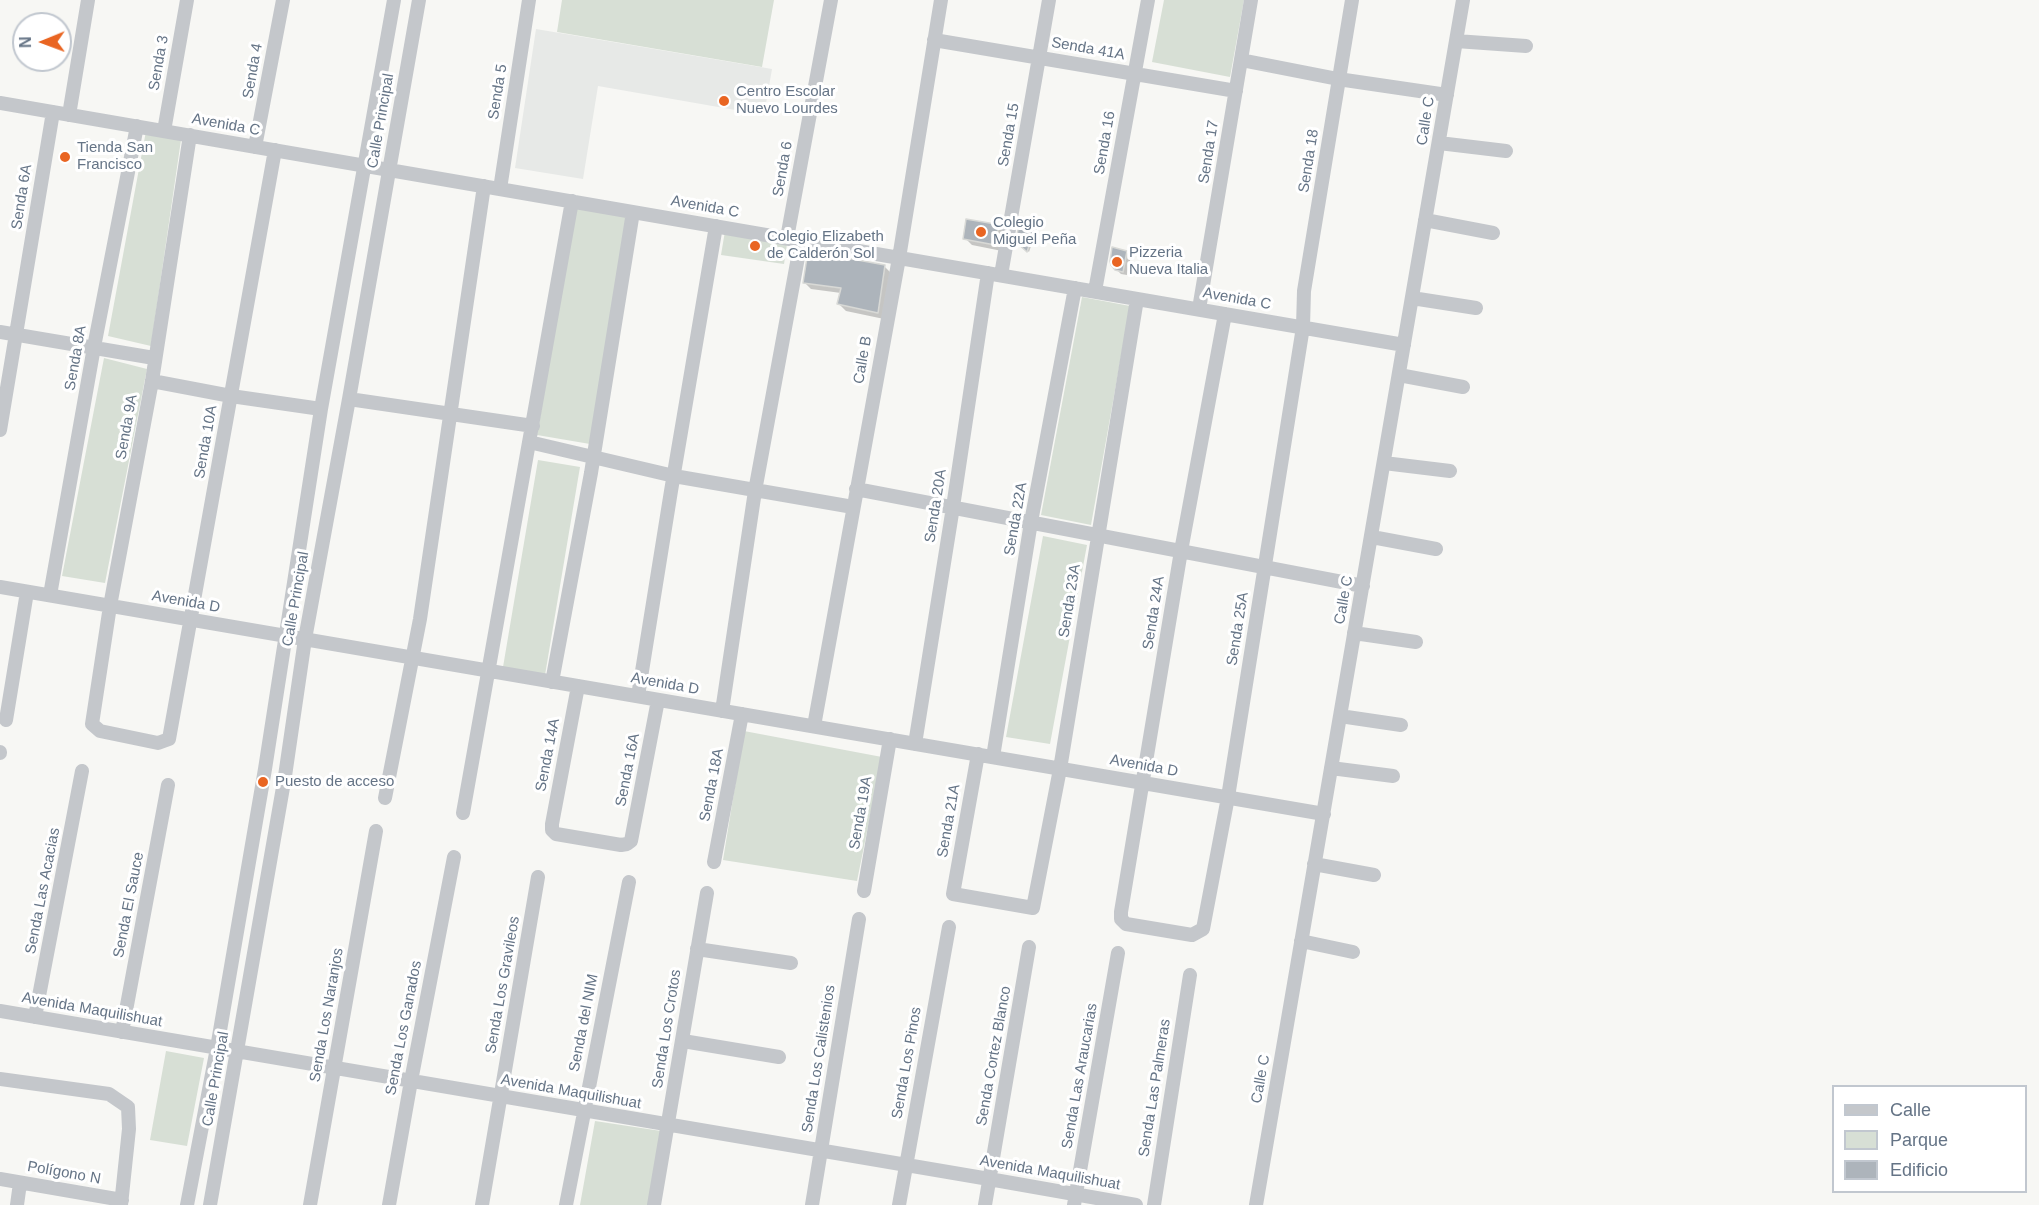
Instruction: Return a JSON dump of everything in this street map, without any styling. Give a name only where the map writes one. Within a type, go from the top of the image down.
[{"type":"street","points":[[69,115],[88,0]]},
{"type":"street","name":"Senda 3","points":[[164,131],[187,0]]},
{"type":"street","name":"Senda 4","points":[[255,147],[283,0]]},
{"type":"street","name":"Calle Principal","points":[[187,1205],[217,1048],[265,768],[321,410],[394,0]]},
{"type":"street","name":"Calle Principal","points":[[210,1205],[286,773],[305,639],[418,0]]},
{"type":"street","name":"Senda 5","points":[[500,189],[529,0]]},
{"type":"street","name":"Senda 6","points":[[722,711],[831,0]]},
{"type":"street","name":"Calle B","points":[[814,726],[899,258],[941,0]]},
{"type":"street","name":"Senda 15","points":[[994,274],[1049,0]]},
{"type":"street","name":"Senda 16","points":[[1095,291],[1148,0]]},
{"type":"street","name":"Senda 17","points":[[1199,309],[1251,0]]},
{"type":"street","name":"Senda 18","points":[[1303,327],[1304,291],[1352,0]]},
{"type":"street","name":"Calle C","points":[[1256,1205],[1463,0]]},
{"type":"street","name":"Senda 41A","points":[[934,40],[1236,91]]},
{"type":"street","points":[[1456,40],[1526,46]]},
{"type":"street","points":[[1241,60],[1338,79],[1447,95]]},
{"type":"street","name":"Avenida C","points":[[0,103],[1404,345]]},
{"type":"street","name":"Senda 6A","points":[[0,430],[53,112]]},
{"type":"street","name":"Senda 8A","points":[[50,596],[94,347],[137,126]]},
{"type":"street","name":"Senda 9A","points":[[169,739],[158,743],[100,731],[92,724],[152,381],[190,135]]},
{"type":"street","points":[[1439,142],[1506,151]]},
{"type":"street","name":"Senda 10A","points":[[169,739],[274,150]]},
{"type":"street","points":[[385,798],[413,658],[452,415],[484,186]]},
{"type":"street","points":[[463,813],[572,201]]},
{"type":"street","points":[[552,682],[593,458],[633,212]]},
{"type":"street","points":[[1425,220],[1493,233]]},
{"type":"street","points":[[638,696],[716,226]]},
{"type":"street","name":"Senda 20A","points":[[915,744],[953,507],[994,274]]},
{"type":"street","name":"Senda 22A","points":[[993,757],[1031,522],[1075,288]]},
{"type":"street","name":"Senda 23A","points":[[1033,908],[1060,769],[1137,298]]},
{"type":"street","points":[[1412,298],[1476,308]]},
{"type":"street","name":"Senda 24A","points":[[1198,933],[1192,935],[1126,924],[1121,919],[1180,551],[1224,314]]},
{"type":"street","name":"Senda 25A","points":[[1198,933],[1203,929],[1228,797],[1303,327]]},
{"type":"street","points":[[0,332],[154,358]]},
{"type":"street","points":[[1399,375],[1463,387]]},
{"type":"street","points":[[152,381],[321,410]]},
{"type":"street","points":[[349,399],[533,426]]},
{"type":"street","points":[[529,442],[674,476],[755,492],[853,507]]},
{"type":"street","points":[[1384,463],[1450,471]]},
{"type":"street","points":[[856,489],[1363,586]]},
{"type":"street","points":[[1372,537],[1436,549]]},
{"type":"street","name":"Avenida D","points":[[0,587],[1324,814]]},
{"type":"street","points":[[6,720],[27,592]]},
{"type":"street","points":[[1354,633],[1416,642]]},
{"type":"street","name":"Senda 14A","points":[[578,686],[552,830],[556,834],[621,845],[627,844]]},
{"type":"street","name":"Senda 16A","points":[[627,844],[631,841],[658,700]]},
{"type":"street","name":"Senda 18A","points":[[714,862],[742,714]]},
{"type":"street","points":[[1340,716],[1401,725]]},
{"type":"street","name":"Senda 19A","points":[[864,891],[890,740]]},
{"type":"street","name":"Senda 21A","points":[[978,754],[953,894],[1033,908]]},
{"type":"street","points":[[265,768],[286,773]]},
{"type":"street","points":[[1331,768],[1393,776]]},
{"type":"street","name":"Senda Las Acacias","points":[[35,1017],[82,771]]},
{"type":"street","name":"Senda El Sauce","points":[[122,1032],[168,785]]},
{"type":"street","name":"Senda Los Naranjos","points":[[310,1205],[376,831]]},
{"type":"street","name":"Senda Los Ganados","points":[[389,1205],[454,857]]},
{"type":"street","points":[[1314,864],[1374,875]]},
{"type":"street","name":"Senda Los Gravileos","points":[[482,1205],[538,878]]},
{"type":"street","name":"Senda del NIM","points":[[566,1205],[628,882]]},
{"type":"street","name":"Senda Los Crotos","points":[[654,1205],[707,893]]},
{"type":"street","name":"Senda Los Calistenios","points":[[812,1205],[859,919]]},
{"type":"street","name":"Senda Los Pinos","points":[[899,1205],[948,927]]},
{"type":"street","points":[[1301,941],[1353,952]]},
{"type":"street","name":"Senda Cortez Blanco","points":[[985,1205],[1029,947]]},
{"type":"street","points":[[697,949],[791,963]]},
{"type":"street","name":"Senda Las Araucarias","points":[[1075,1200],[1118,953]]},
{"type":"street","name":"Senda Las Palmeras","points":[[1154,1205],[1190,975]]},
{"type":"street","name":"Avenida Maquilishuat","points":[[0,1011],[989,1179],[1075,1200],[1136,1205]]},
{"type":"street","points":[[683,1041],[778,1057]]},
{"type":"street","points":[[0,1079],[109,1094],[128,1107],[129,1129],[121,1202]]},
{"type":"street","name":"Polígono N","points":[[0,1179],[121,1202]]},
{"type":"street","points":[[17,1205],[20,1183]]},
{"type":"shaded area","name":"Centro Escolar Nuevo Lourdes","points":[[536,29],[772,69],[764,115],[598,86],[583,179],[515,168]]},
{"type":"green space","points":[[562,0],[774,0],[762,67],[557,32]]},
{"type":"green space","points":[[1164,0],[1244,0],[1230,77],[1152,62]]},
{"type":"green space","points":[[146,131],[182,133],[151,346],[108,336]]},
{"type":"green space","points":[[576,207],[627,216],[590,444],[537,435]]},
{"type":"green space","name":"Colegio Elizabeth de Calderón Sol","points":[[726,225],[788,237],[784,264],[721,255]]},
{"type":"green space","points":[[1082,297],[1130,306],[1091,525],[1041,515]]},
{"type":"green space","points":[[104,358],[147,369],[105,583],[62,576]]},
{"type":"green space","points":[[538,460],[580,467],[545,675],[503,667]]},
{"type":"green space","points":[[1043,536],[1087,545],[1050,744],[1006,737]]},
{"type":"green space","points":[[744,731],[882,757],[857,881],[723,860]]},
{"type":"green space","points":[[166,1051],[204,1058],[187,1146],[150,1140]]},
{"type":"green space","points":[[595,1121],[661,1131],[648,1205],[580,1205]]},
{"type":"building","name":"Colegio Miguel Peña","points":[[966,219],[1001,225],[995,245],[963,239]]},
{"type":"building","points":[[1021,225],[1036,225],[1027,252],[1016,242]]},
{"type":"building","name":"Pizzeria Nueva Italia","points":[[1112,247],[1127,251],[1123,272],[1115,270],[1111,265]]},
{"type":"building","name":"Colegio Elizabeth de Calderón Sol","points":[[808,251],[885,265],[878,313],[837,304],[841,288],[803,283]]},
{"type":"place","name":"Centro Escolar Nuevo Lourdes","points":[[724,101]]},
{"type":"place","name":"Tienda San Francisco","points":[[65,157]]},
{"type":"place","name":"Colegio Miguel Peña","points":[[981,232]]},
{"type":"place","name":"Colegio Elizabeth de Calderón Sol","points":[[755,246]]},
{"type":"place","name":"Pizzeria Nueva Italia","points":[[1117,262]]},
{"type":"place","name":"Puesto de acceso","points":[[263,782]]}]
